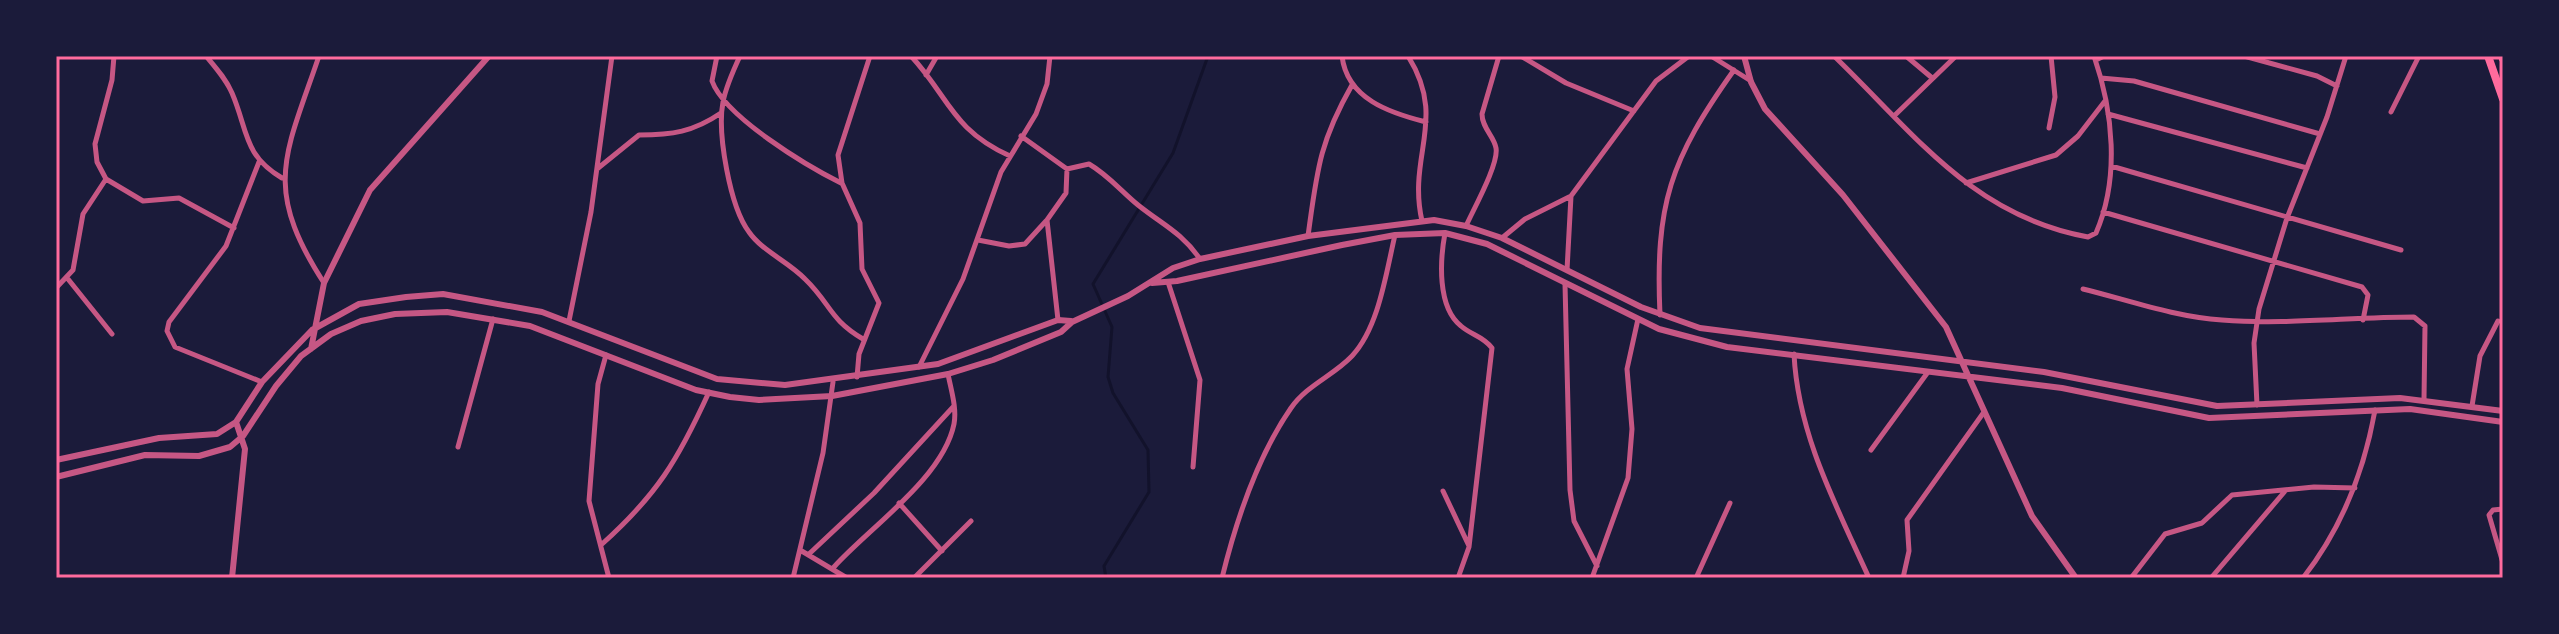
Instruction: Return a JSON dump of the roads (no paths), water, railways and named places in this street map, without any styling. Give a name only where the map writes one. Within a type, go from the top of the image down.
[{"type":"main road","points":[[2488,56],[2503,99]]},
{"type":"street","points":[[114,56],[95,144],[97,162],[106,179],[143,201],[179,198],[234,228]]},
{"type":"street","points":[[206,56],[233,95],[240,122],[259,162],[282,178]]},
{"type":"street","points":[[319,56],[282,178],[293,228],[324,283]]},
{"type":"street","points":[[311,349],[312,330],[324,283],[370,190],[489,56]]},
{"type":"street","points":[[569,321],[596,170],[612,56]]},
{"type":"street","points":[[717,56],[712,81],[723,99],[792,158],[842,183]]},
{"type":"street","points":[[740,56],[723,99],[722,113],[728,169],[739,212],[748,231],[807,280],[834,319],[863,339]]},
{"type":"street","points":[[857,378],[863,339],[879,303],[862,269],[860,223],[842,183],[840,143],[870,56]]},
{"type":"street","points":[[911,56],[963,125],[985,144],[1010,156]]},
{"type":"street","points":[[926,75],[937,56]]},
{"type":"street","points":[[919,367],[948,313],[1010,156],[1036,114],[1047,84],[1050,56]]},
{"type":"street","points":[[1342,56],[1352,85],[1386,110],[1426,122]]},
{"type":"street","points":[[1408,56],[1426,91],[1426,122],[1418,182],[1422,221]]},
{"type":"street","points":[[1466,226],[1495,158],[1495,145],[1482,122],[1482,114],[1499,56]]},
{"type":"street","points":[[1521,56],[1566,83],[1634,111]]},
{"type":"street","points":[[1502,238],[1525,219],[1571,196],[1656,81],[1689,56]]},
{"type":"street","points":[[1711,56],[1751,82]]},
{"type":"street","points":[[1744,56],[1751,82],[1765,109],[1843,195],[1930,303],[1963,362],[2032,516],[2076,578]]},
{"type":"street","points":[[1834,56],[1966,183],[2006,210],[2080,236],[2092,237],[2103,212],[2111,166],[2108,114],[2095,58],[2104,56]]},
{"type":"street","points":[[1906,56],[1931,77]]},
{"type":"street","points":[[1894,116],[1956,56]]},
{"type":"street","points":[[2049,128],[2055,97],[2051,56]]},
{"type":"street","points":[[2244,56],[2317,76],[2337,86]]},
{"type":"street","points":[[2257,405],[2256,323],[2273,259],[2346,56]]},
{"type":"street","points":[[2391,112],[2419,56]]},
{"type":"street","points":[[1660,316],[1658,267],[1664,199],[1700,118],[1734,70]]},
{"type":"street","points":[[2101,78],[2134,81],[2320,134]]},
{"type":"street","points":[[1308,236],[1317,163],[1333,118],[1352,85]]},
{"type":"street","points":[[1966,183],[2056,155],[2078,136],[2105,101]]},
{"type":"street","points":[[596,170],[639,135],[676,136],[701,127],[722,113]]},
{"type":"street","points":[[2108,114],[2307,168]]},
{"type":"street","points":[[1021,136],[1067,169],[1089,164],[1105,173],[1136,204],[1184,235],[1200,259]]},
{"type":"street","points":[[259,162],[234,228],[218,260],[169,322],[168,339],[190,354],[262,382]]},
{"type":"street","points":[[2111,166],[2401,250]]},
{"type":"street","points":[[978,240],[1009,246],[1025,244],[1066,193],[1067,169]]},
{"type":"street","points":[[56,288],[68,279],[76,258],[83,214],[106,179]]},
{"type":"street","points":[[1567,270],[1571,196]]},
{"type":"street","points":[[2103,212],[2362,287],[2368,295],[2363,320]]},
{"type":"street","points":[[1047,220],[1058,320]]},
{"type":"street","points":[[56,477],[145,455],[217,454],[243,436],[276,386],[311,349],[331,334],[361,321],[395,314],[447,312],[493,318],[557,334],[709,392],[759,400],[832,396],[948,374],[1061,332],[1072,322],[1122,298],[1173,268],[1200,259],[1308,236],[1422,221],[1466,226],[1502,238],[1660,316],[1729,333],[1832,343],[2044,372],[2217,406],[2424,399],[2503,411]]},
{"type":"street","points":[[1148,283],[1168,282],[1395,235],[1445,233],[1487,244],[1638,319],[1688,339],[1727,347],[2062,388],[2181,414],[2230,420],[2375,410],[2438,410],[2503,422]]},
{"type":"street","points":[[1445,233],[1442,275],[1453,318],[1462,328],[1486,340],[1492,348],[1469,547],[1458,578]]},
{"type":"street","points":[[1222,578],[1233,533],[1292,407],[1353,355],[1362,342],[1379,299],[1395,235]]},
{"type":"street","points":[[68,279],[112,334]]},
{"type":"street","points":[[1168,282],[1200,380],[1193,467]]},
{"type":"street","points":[[1565,284],[1570,490],[1574,521],[1597,566]]},
{"type":"street","points":[[2083,289],[2190,316],[2256,323],[2414,317],[2425,326],[2424,399]]},
{"type":"street","points":[[56,460],[159,438],[217,434],[236,422],[262,382],[312,330],[359,304],[443,294],[496,301],[569,321],[717,379],[785,385],[833,382],[919,367],[966,355],[1058,320],[1072,322]]},
{"type":"street","points":[[458,447],[493,318]]},
{"type":"street","points":[[1592,578],[1628,478],[1632,429],[1627,369],[1638,319]]},
{"type":"street","points":[[2472,406],[2480,356],[2498,321]]},
{"type":"street","points":[[1794,353],[1802,417],[1820,470],[1869,578]]},
{"type":"street","points":[[606,354],[598,384],[589,501],[609,578]]},
{"type":"street","points":[[1871,450],[1929,371]]},
{"type":"street","points":[[834,567],[899,503],[941,455],[955,422],[948,374]]},
{"type":"street","points":[[793,578],[833,382]]},
{"type":"street","points":[[601,545],[656,490],[671,469],[709,392]]},
{"type":"street","points":[[809,554],[874,493],[954,405]]},
{"type":"street","points":[[2303,578],[2341,518],[2355,488],[2369,446],[2375,410]]},
{"type":"street","points":[[1903,578],[1909,551],[1907,520],[1985,411]]},
{"type":"street","points":[[232,578],[245,449],[236,422]]},
{"type":"street","points":[[2131,578],[2165,534],[2202,523],[2232,495],[2286,489],[2355,488]]},
{"type":"street","points":[[2211,578],[2286,489]]},
{"type":"street","points":[[1443,491],[1469,547]]},
{"type":"street","points":[[899,503],[942,551]]},
{"type":"street","points":[[1696,578],[1730,503]]},
{"type":"street","points":[[2503,509],[2493,510],[2489,515],[2503,563]]},
{"type":"street","points":[[914,578],[971,521]]},
{"type":"street","points":[[800,550],[834,567],[847,578]]},
{"type":"waterway","points":[[1106,578],[1104,566],[1149,492],[1148,450],[1113,393],[1108,377],[1112,327],[1093,284],[1173,153],[1208,56]]}]
